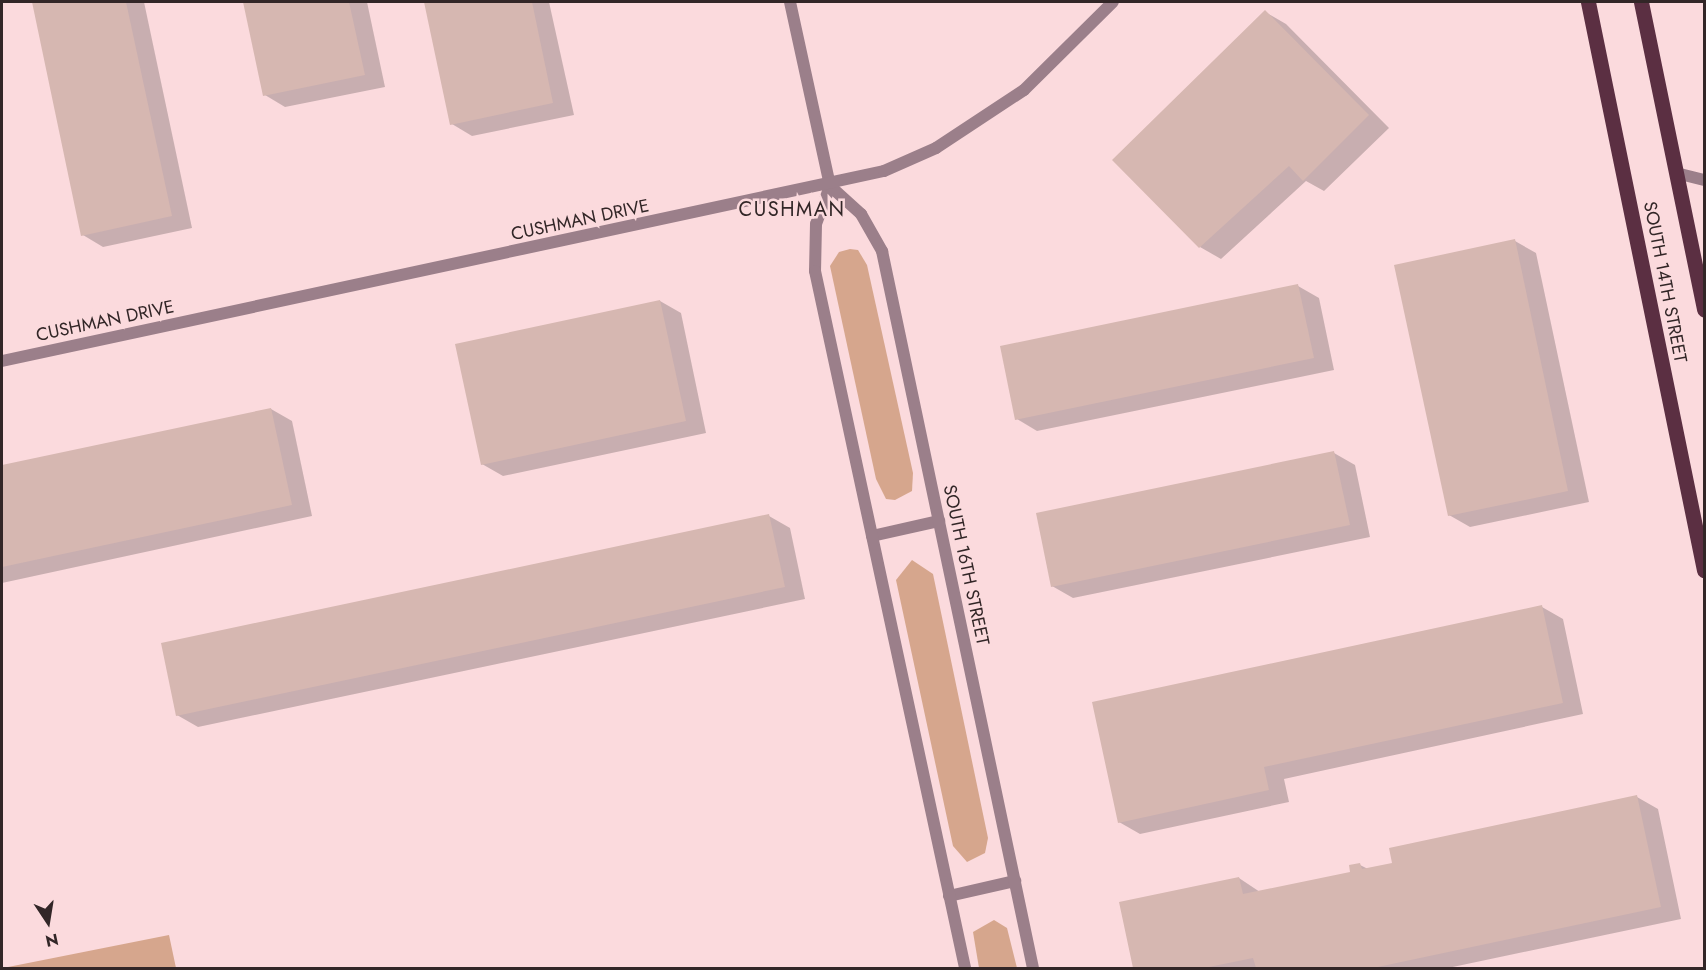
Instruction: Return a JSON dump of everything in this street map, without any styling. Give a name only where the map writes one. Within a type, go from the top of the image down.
[{"type":"main road","name":"SOUTH 14TH STREET","points":[[1588,2],[1704,570]]},
{"type":"main road","name":"SOUTH 14TH STREET","points":[[1641,2],[1704,310]]},
{"type":"street","points":[[790,2],[830,186],[816,224],[815,272],[965,969]]},
{"type":"street","name":"CUSHMAN DRIVE","points":[[2,361],[830,186],[884,171],[978,123],[1024,90],[1113,2]]},
{"type":"street","points":[[1676,173],[1704,180]]},
{"type":"street","name":"SOUTH 16TH STREET","points":[[830,186],[861,214],[882,251],[1033,969]]},
{"type":"street","points":[[872,536],[939,521]]},
{"type":"street","points":[[950,896],[1015,881]]},
{"type":"shaded area","points":[[850,249],[858,250],[867,265],[913,473],[912,491],[895,500],[886,499],[876,479],[830,266],[839,252]]},
{"type":"shaded area","points":[[912,560],[933,574],[988,838],[985,853],[967,862],[953,846],[896,580]]},
{"type":"shaded area","points":[[994,920],[1007,928],[1017,968],[979,968],[973,932]]},
{"type":"shaded area","points":[[169,935],[176,968],[3,968]]},
{"type":"building","points":[[32,2],[126,2],[172,216],[81,236]]},
{"type":"building","points":[[243,2],[349,2],[365,75],[263,96]]},
{"type":"building","points":[[424,2],[532,2],[553,103],[450,125]]},
{"type":"building","points":[[1265,10],[1369,115],[1303,181],[1289,166],[1199,248],[1112,160]]},
{"type":"building","points":[[1515,239],[1568,491],[1448,516],[1394,265]]},
{"type":"building","points":[[1298,284],[1314,358],[1015,420],[1000,346]]},
{"type":"building","points":[[660,300],[686,421],[481,465],[455,344]]},
{"type":"building","points":[[271,408],[292,505],[2,567],[2,465]]},
{"type":"building","points":[[1334,451],[1350,525],[1051,587],[1036,513]]},
{"type":"building","points":[[769,514],[785,587],[176,716],[161,643]]},
{"type":"building","points":[[1542,605],[1563,703],[1264,767],[1269,790],[1118,823],[1092,702]]},
{"type":"building","points":[[1637,795],[1661,907],[1373,968],[1256,968],[1253,958],[1204,968],[1133,968],[1119,902],[1239,877],[1243,894],[1350,872],[1349,865],[1360,863],[1362,869],[1392,863],[1389,848]]},
{"type":"district","name":"CUSHMAN","points":[[792,209]]}]
